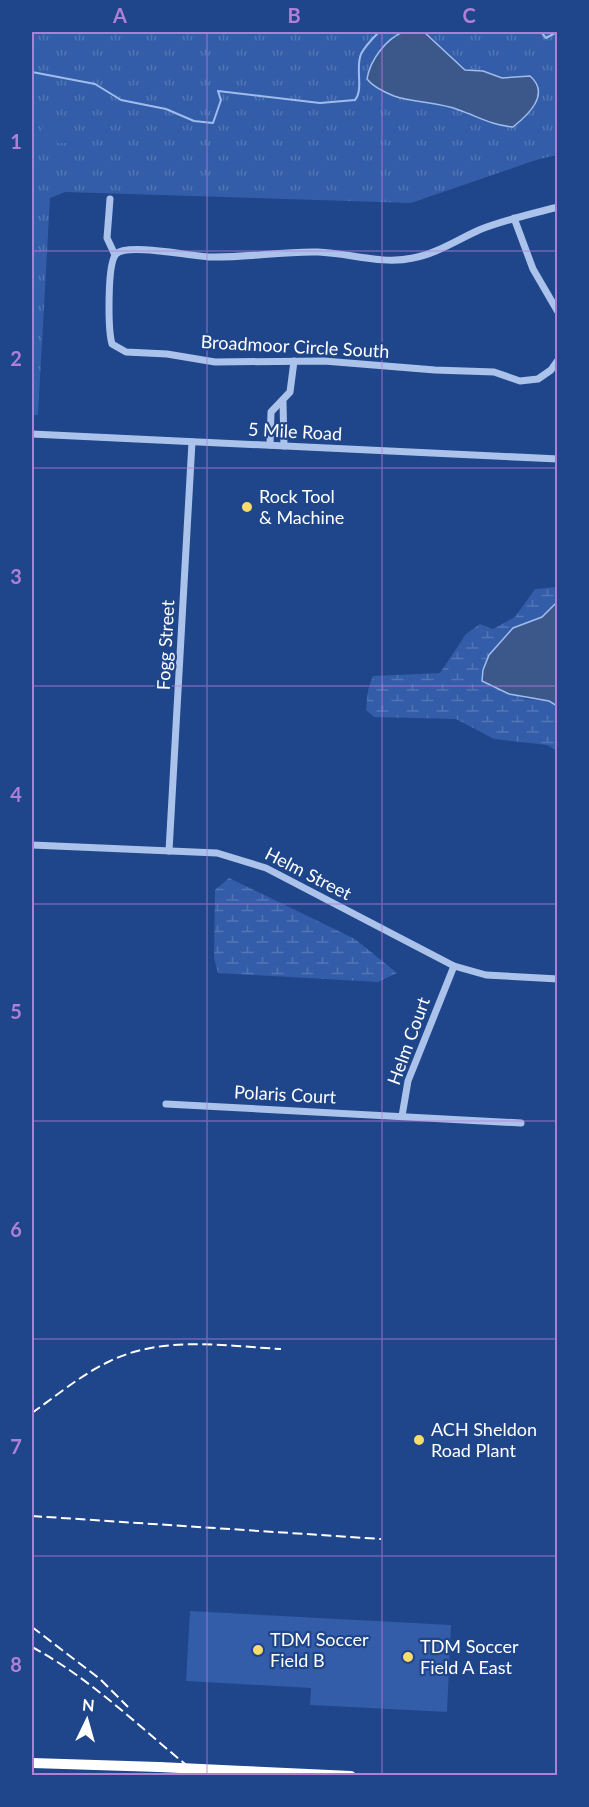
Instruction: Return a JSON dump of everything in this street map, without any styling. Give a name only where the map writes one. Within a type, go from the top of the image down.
[{"type":"highway","points":[[32,1763],[351,1776]]},
{"type":"street","points":[[110,199],[107,238],[115,255],[135,248],[188,256],[242,258],[315,252],[402,260],[448,246],[482,229],[514,218],[558,207]]},
{"type":"street","points":[[514,218],[533,269],[558,312]]},
{"type":"street","name":"Broadmoor Circle South","points":[[115,255],[110,270],[109,328],[112,344],[126,352],[167,354],[215,362],[324,361],[435,370],[494,372],[520,381],[538,379],[551,370],[558,360]]},
{"type":"street","points":[[270,445],[271,412],[283,402],[293,385],[294,361]]},
{"type":"street","points":[[283,402],[284,446]]},
{"type":"street","name":"5 Mile Road","points":[[32,434],[558,459]]},
{"type":"street","name":"Fogg Street","points":[[169,851],[192,442]]},
{"type":"street","name":"Helm Street","points":[[32,844],[217,853],[253,863],[454,966],[486,975],[558,979]]},
{"type":"street","name":"Helm Court","points":[[402,1116],[408,1081],[454,966]]},
{"type":"street","name":"Polaris Court","points":[[166,1104],[402,1116]]},
{"type":"street","points":[[402,1116],[521,1123]]},
{"type":"green space","points":[[32,32],[557,32],[557,155],[536,160],[411,203],[65,192],[50,198],[38,415],[32,415]]},
{"type":"green space","points":[[44,118],[55,119],[54,142],[42,142]]},
{"type":"green space","points":[[59,119],[71,120],[69,143],[57,143]]},
{"type":"green space","points":[[557,587],[557,602],[542,617],[513,628],[505,638],[490,686],[526,699],[549,701],[557,706],[557,751],[547,745],[494,739],[456,719],[374,717],[366,710],[368,690],[373,676],[440,673],[466,634],[480,624],[493,629],[515,617],[535,589]]},
{"type":"green space","points":[[229,878],[355,939],[397,973],[378,982],[218,973],[214,958],[215,890]]},
{"type":"green space","points":[[190,1611],[451,1625],[447,1712],[310,1705],[311,1688],[186,1681]]},
{"type":"shaded area","points":[[403,32],[424,32],[465,70],[483,71],[502,78],[530,76],[538,90],[535,104],[513,127],[492,123],[451,107],[394,96],[379,89],[367,79],[369,72],[375,58],[385,45]]},
{"type":"shaded area","points":[[557,602],[557,706],[549,701],[509,694],[482,681],[483,670],[489,655],[513,628],[542,617]]},
{"type":"waterway","points":[[32,72],[95,84],[121,100],[166,109],[194,121],[213,123],[221,100],[218,91],[320,103],[355,100],[359,90],[361,54],[379,32]]},
{"type":"waterway","points":[[541,32],[546,38],[557,32]]},
{"type":"railway","points":[[32,1413],[88,1373],[108,1362],[150,1348],[193,1344],[281,1349]]},
{"type":"railway","points":[[32,1516],[381,1539]]},
{"type":"railway","points":[[32,1627],[100,1679],[128,1707]]},
{"type":"railway","points":[[32,1647],[55,1660],[98,1691],[200,1776]]},
{"type":"place","name":"Rock Tool & Machine","points":[[247,507]]},
{"type":"place","name":"ACH Sheldon Road Plant","points":[[419,1440]]},
{"type":"place","name":"TDM Soccer Field B","points":[[258,1650]]},
{"type":"place","name":"TDM Soccer Field A East","points":[[408,1657]]}]
